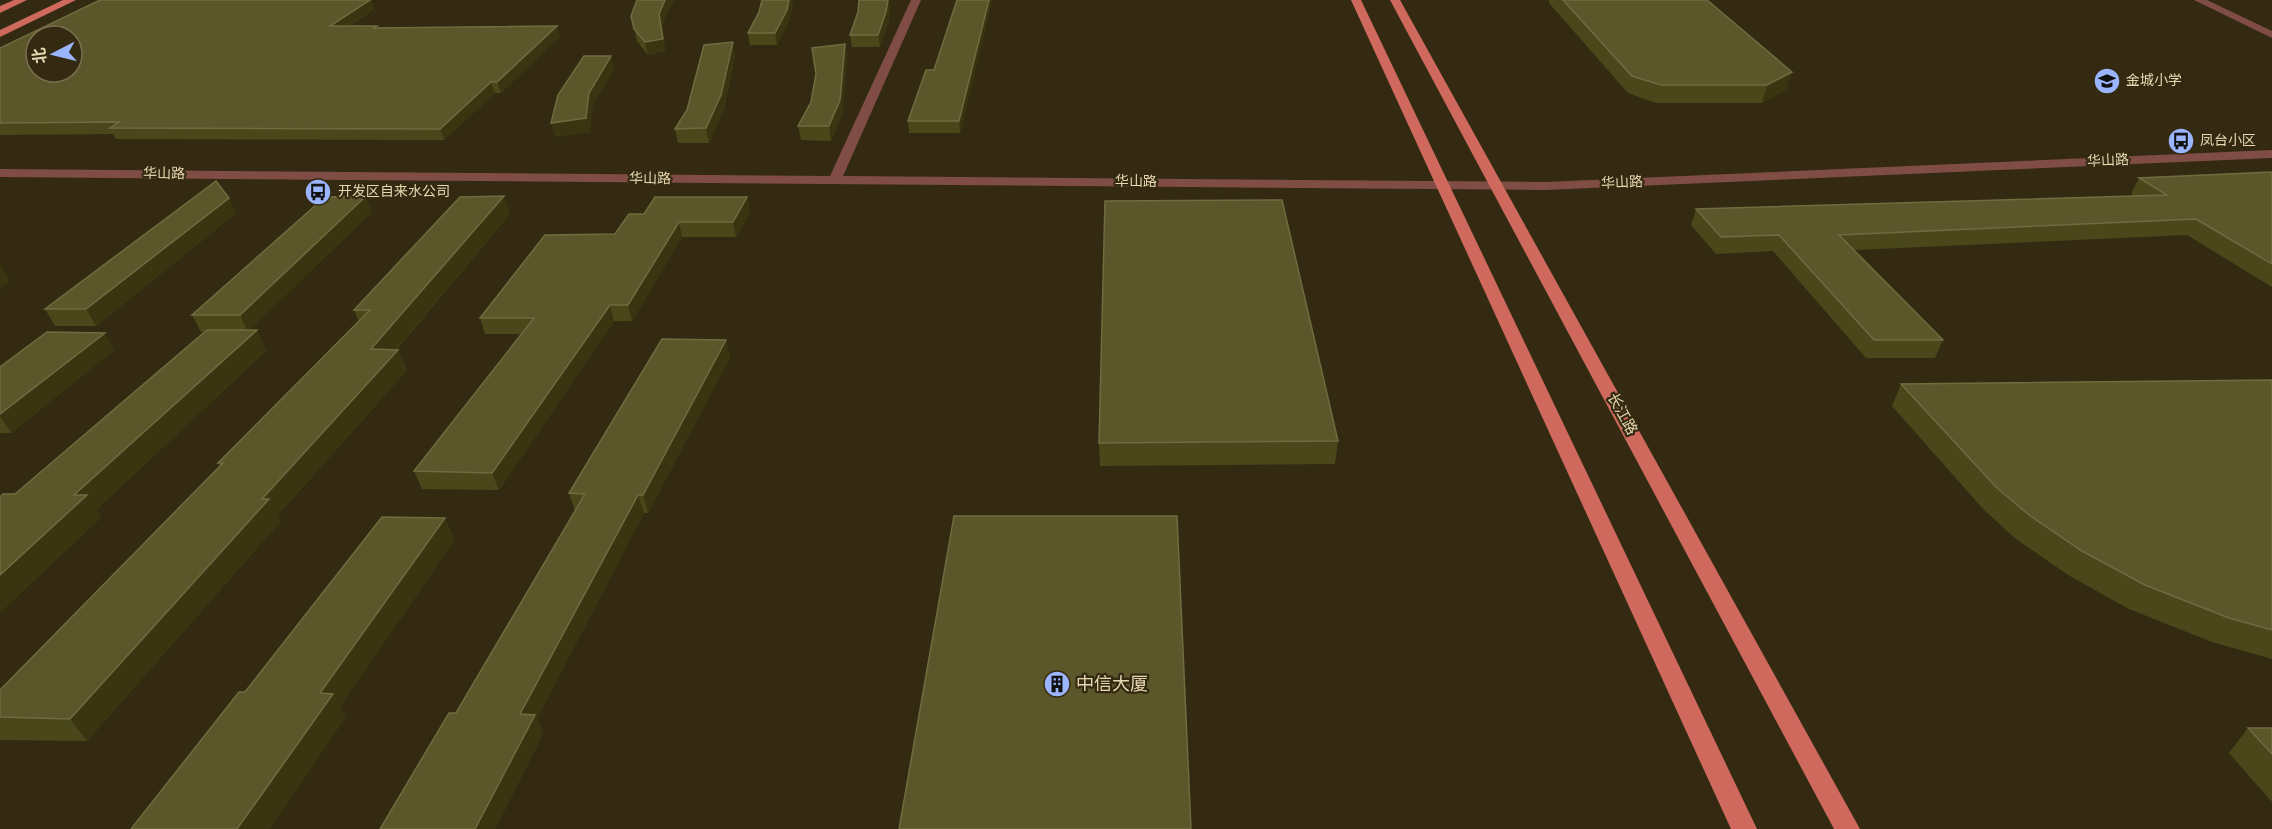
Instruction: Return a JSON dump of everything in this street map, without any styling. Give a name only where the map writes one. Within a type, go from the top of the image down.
[{"type":"main road","points":[[0,10],[22,0]]},
{"type":"main road","points":[[0,34],[71,0]]},
{"type":"main road","points":[[1356,0],[1744,829]]},
{"type":"main road","name":"长江路","points":[[1395,0],[1847,829]]},
{"type":"street","points":[[835,180],[915,0]]},
{"type":"street","points":[[2191,0],[2199,0],[2272,35]]},
{"type":"street","name":"华山路","points":[[0,173],[1443,183],[1545,186],[2272,154]]},
{"type":"building","points":[[100,0],[370,0],[330,26],[377,26],[374,28],[557,26],[497,82],[491,82],[440,129],[110,128],[119,122],[0,123],[0,48],[24,36],[24,84],[84,84],[84,24],[50,24]]},
{"type":"building","points":[[637,0],[665,0],[659,14],[663,39],[645,42],[634,29],[631,16]]},
{"type":"building","points":[[762,0],[789,0],[787,10],[775,33],[748,33],[759,12]]},
{"type":"building","points":[[859,0],[888,0],[878,35],[850,35],[858,12]]},
{"type":"building","points":[[957,0],[989,0],[959,121],[908,121],[926,70],[934,70]]},
{"type":"building","points":[[1563,0],[1707,0],[1792,72],[1767,85],[1661,85],[1632,76]]},
{"type":"building","points":[[733,42],[721,95],[706,128],[675,129],[687,110],[704,45]]},
{"type":"building","points":[[845,44],[840,100],[829,126],[798,126],[811,102],[816,74],[812,48]]},
{"type":"building","points":[[584,56],[611,56],[589,93],[586,118],[551,123],[558,95]]},
{"type":"building","points":[[2272,172],[2272,264],[2196,219],[1839,235],[1943,340],[1874,340],[1779,235],[1721,237],[1696,209],[2167,195],[2139,178]]},
{"type":"building","points":[[216,181],[229,198],[86,309],[45,309]]},
{"type":"building","points":[[366,196],[240,315],[192,315],[325,197]]},
{"type":"building","points":[[504,196],[371,349],[398,350],[262,499],[269,499],[70,719],[0,717],[0,690],[223,463],[218,463],[370,310],[354,310],[460,197]]},
{"type":"building","points":[[655,197],[747,197],[733,222],[679,222],[628,305],[610,305],[492,473],[414,471],[534,318],[480,318],[545,235],[615,234],[629,214],[644,214]]},
{"type":"building","points":[[1282,200],[1338,441],[1099,443],[1105,201]]},
{"type":"building","points":[[207,330],[257,330],[74,495],[87,495],[0,575],[0,497],[3,494],[15,494]]},
{"type":"building","points":[[47,332],[105,333],[0,414],[0,367]]},
{"type":"building","points":[[662,339],[726,340],[643,495],[638,495],[520,714],[535,715],[475,829],[380,829],[449,713],[456,713],[585,494],[569,493]]},
{"type":"building","points":[[2272,380],[2272,630],[2229,618],[2145,585],[2082,551],[2029,515],[1996,487],[1901,384]]},
{"type":"building","name":"中信大厦","points":[[954,516],[1177,516],[1191,829],[899,829]]},
{"type":"building","points":[[382,517],[445,518],[320,693],[333,694],[237,829],[131,829],[239,692],[245,692]]},
{"type":"building","points":[[2248,728],[2272,728],[2272,754]]},
{"type":"place","name":"金城小学","points":[[2107,81]]},
{"type":"place","name":"凤台小区","points":[[2181,141]]},
{"type":"place","name":"开发区自来水公司","points":[[318,192]]},
{"type":"place","name":"中信大厦","points":[[1057,684]]}]
